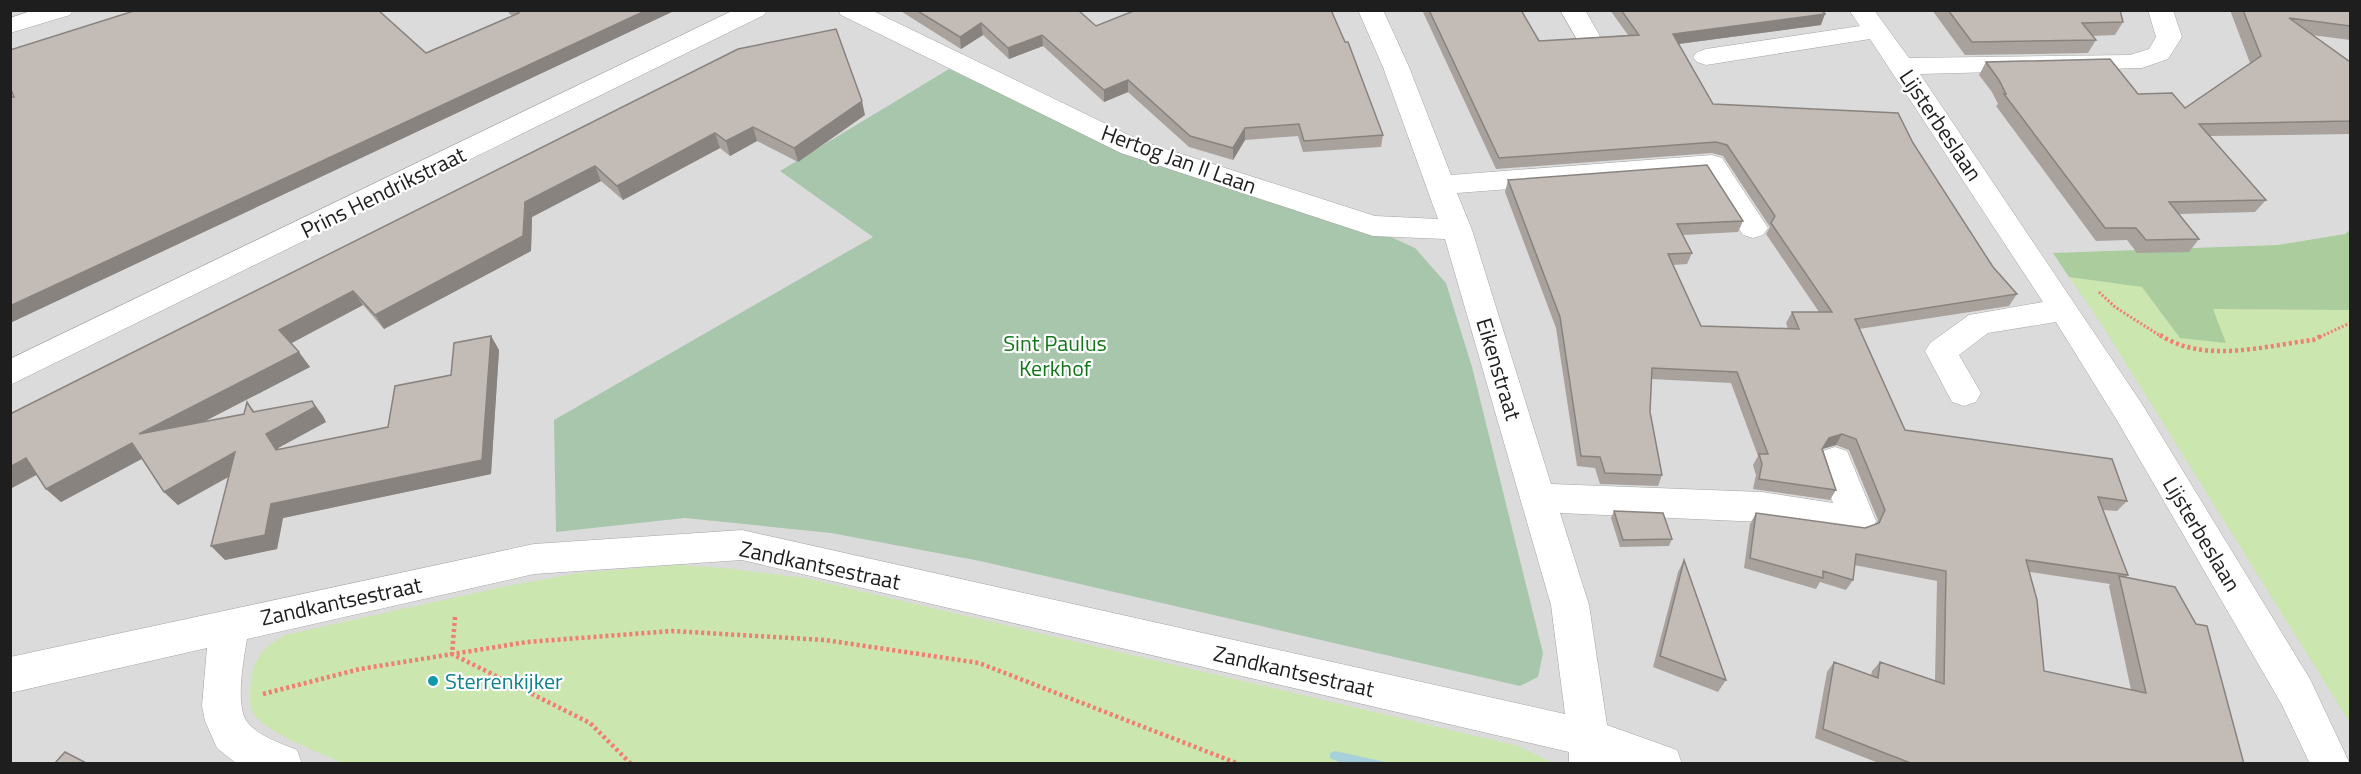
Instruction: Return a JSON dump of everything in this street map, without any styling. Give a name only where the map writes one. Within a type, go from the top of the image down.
[{"type":"street","points":[[10,26],[61,10]]},
{"type":"street","name":"Prins Hendrikstraat","points":[[10,373],[755,10]]},
{"type":"street","name":"Hertog Jan II Laan","points":[[850,10],[1131,147],[1372,226],[1457,230]]},
{"type":"street","name":"Eikenstraat","points":[[1370,10],[1396,67],[1457,230],[1570,605],[1590,751]]},
{"type":"street","points":[[1572,10],[1587,36]]},
{"type":"street","points":[[1902,66],[2133,63],[2159,54],[2169,37],[2160,10]]},
{"type":"street","name":"Lijsterbeslaan","points":[[1707,57],[1869,21],[1902,66],[2130,413],[2296,692],[2331,764]]},
{"type":"street","points":[[1440,185],[1712,164],[1753,228]]},
{"type":"street","points":[[1964,393],[1941,351],[1980,323],[2064,310]]},
{"type":"street","points":[[1538,498],[1762,507],[1858,521],[1835,461]]},
{"type":"street","name":"Zandkantsestraat","points":[[10,675],[534,560],[742,545],[1590,751],[1662,764]]},
{"type":"street","points":[[230,625],[221,693],[225,722],[241,744],[282,764]]},
{"type":"path","points":[[2095,288],[2115,307],[2166,339],[2188,348],[2211,352],[2313,340],[2350,323]]},
{"type":"path","points":[[452,654],[458,576]]},
{"type":"path","points":[[222,705],[360,669],[527,642],[672,631],[825,640],[979,663],[1137,722],[1239,764]]},
{"type":"path","points":[[452,654],[590,723],[631,764]]},
{"type":"shaded area","points":[[11,11],[2350,11],[2350,763],[11,763]]},
{"type":"green space","name":"Sint Paulus Kerkhof","points":[[949,69],[1025,105],[1367,226],[1415,248],[1446,283],[1472,367],[1543,653],[1538,677],[1520,686],[980,561],[831,533],[685,518],[556,532],[554,420],[873,237],[780,171]]},
{"type":"green space","points":[[2350,230],[2350,310],[2213,309],[2226,343],[2180,338],[2142,287],[2069,277],[2053,253],[2278,245],[2345,234]]},
{"type":"green space","points":[[2069,277],[2142,287],[2180,338],[2212,309],[2350,310],[2350,723],[2100,322]]},
{"type":"green space","points":[[676,565],[725,568],[805,578],[1518,746],[1553,763],[1390,764],[1375,760],[1335,761],[1341,763],[345,764],[278,733],[256,717],[251,708],[250,687],[254,666],[266,648],[285,635],[507,586],[580,573]]},
{"type":"water","points":[[1335,751],[1390,763],[1341,763],[1330,758],[1330,753]]},
{"type":"building","points":[[137,10],[378,10],[426,53],[519,13],[516,10],[647,10],[10,306],[10,97],[14,97],[10,87],[10,50]]},
{"type":"building","points":[[916,10],[1078,10],[1096,26],[1136,10],[1331,10],[1345,42],[1348,42],[1383,135],[1304,141],[1299,124],[1245,128],[1233,148],[1190,136],[1128,80],[1104,90],[1042,35],[1008,48],[981,23],[960,37]]},
{"type":"building","points":[[1429,10],[1521,10],[1539,41],[1639,35],[1621,10],[1822,10],[1825,14],[1673,34],[1713,104],[1898,113],[1913,143],[1993,267],[2017,294],[1855,319],[1905,430],[2112,459],[2127,501],[2098,497],[2128,575],[2026,560],[2037,600],[2044,671],[2146,693],[2119,576],[2175,587],[2196,624],[2207,626],[2244,764],[1913,764],[1823,729],[1834,662],[1878,678],[1880,662],[1944,684],[1946,571],[1856,554],[1853,580],[1823,571],[1823,578],[1750,558],[1756,513],[1865,528],[1879,523],[1885,510],[1856,439],[1842,434],[1829,438],[1822,449],[1836,490],[1759,479],[1762,464],[1759,454],[1768,454],[1737,372],[1652,368],[1650,412],[1662,475],[1605,473],[1600,457],[1581,456],[1560,317],[1508,180],[1707,165],[1743,221],[1677,224],[1692,253],[1668,254],[1701,326],[1799,329],[1792,312],[1832,312],[1771,223],[1775,216],[1727,145],[1716,142],[1499,158]]},
{"type":"building","points":[[1948,10],[2120,10],[2123,22],[2082,23],[2096,40],[1972,42]]},
{"type":"building","points":[[2243,10],[2350,10],[2350,26],[2289,18],[2350,62],[2350,121],[2199,124],[2266,200],[2169,202],[2199,239],[2146,240],[2136,228],[2105,228],[2004,94],[2006,94],[1999,80],[1986,62],[2110,59],[2138,94],[2172,93],[2185,108],[2261,56]]},
{"type":"building","points":[[836,29],[862,101],[794,148],[753,127],[726,141],[715,133],[617,186],[595,166],[525,202],[523,236],[375,315],[353,291],[279,330],[299,352],[139,434],[244,414],[247,402],[253,412],[312,401],[315,407],[266,434],[276,450],[388,427],[395,386],[451,375],[454,343],[491,336],[482,460],[271,504],[265,535],[211,546],[235,452],[164,492],[132,443],[46,489],[26,458],[10,467],[10,414],[738,49]]},
{"type":"building","points":[[1614,511],[1663,513],[1672,539],[1623,540]]},
{"type":"building","points":[[1684,560],[1726,680],[1660,656]]},
{"type":"building","points":[[65,752],[88,764],[54,764]]},
{"type":"place","name":"Sterrenkijker","points":[[433,681]]}]
